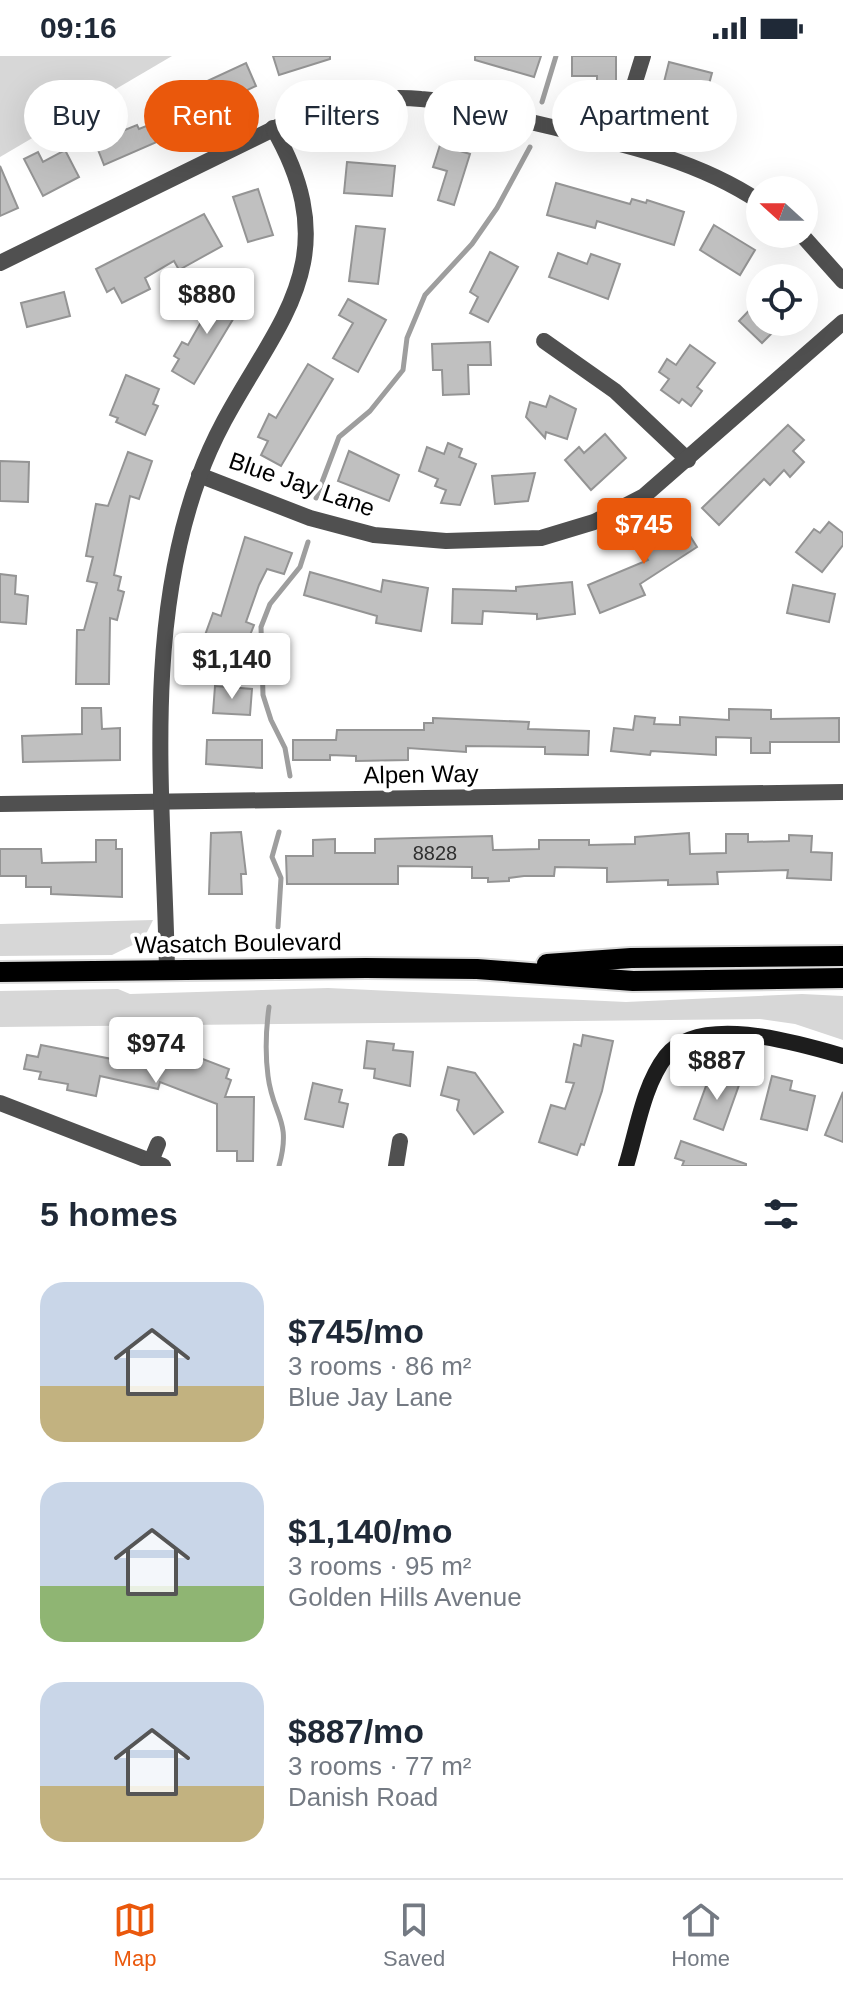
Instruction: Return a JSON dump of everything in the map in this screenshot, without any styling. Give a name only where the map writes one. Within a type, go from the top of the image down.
[{"type":"main road","name":"Wasatch Boulevard","points":[[0,972],[477,969],[631,958],[843,956]]},
{"type":"main road","name":"Wasatch Boulevard","points":[[477,969],[633,981],[843,978]]},
{"type":"street","points":[[636,80],[643,56]]},
{"type":"street","points":[[0,263],[273,128],[343,102],[421,99],[552,129]]},
{"type":"street","points":[[167,970],[161,680],[164,627],[180,537],[199,475],[231,406],[286,314],[306,256],[308,221],[300,186],[273,128]]},
{"type":"street","points":[[644,152],[714,175],[746,194]]},
{"type":"street","points":[[814,248],[843,281]]},
{"type":"street","name":"Blue Jay Lane","points":[[199,475],[341,528],[408,539],[490,542],[541,538],[594,522],[644,496],[843,322]]},
{"type":"street","points":[[544,341],[615,391],[688,460]]},
{"type":"street","name":"Alpen Way","points":[[0,804],[843,792]]},
{"type":"street","points":[[626,1166],[656,1074],[672,1049],[687,1040],[709,1033],[730,1034],[793,1043],[843,1056]]},
{"type":"street","points":[[0,1103],[157,1164],[158,1144]]},
{"type":"street","points":[[396,1166],[400,1141]]},
{"type":"shaded area","points":[[0,56],[172,56],[128,82],[24,80],[24,143],[0,157]]},
{"type":"shaded area","points":[[153,920],[143,940],[112,955],[0,956],[0,924]]},
{"type":"shaded area","points":[[328,988],[626,1002],[802,994],[843,996],[843,1040],[795,1024],[760,1019],[0,1027],[0,991],[118,989],[130,994]]},
{"type":"building","points":[[273,56],[330,56],[330,59],[279,75]]},
{"type":"building","points":[[475,56],[541,56],[534,77],[475,60]]},
{"type":"building","points":[[572,56],[616,56],[616,80],[572,76]]},
{"type":"building","points":[[669,62],[712,73],[710,80],[664,80]]},
{"type":"building","points":[[246,63],[253,80],[209,80]]},
{"type":"building","points":[[137,125],[139,129],[144,127],[144,148],[104,165],[99,152],[128,152],[128,129]]},
{"type":"building","points":[[38,152],[43,162],[66,152],[79,177],[43,196],[24,159]]},
{"type":"building","points":[[438,152],[470,154],[454,205],[438,200],[447,171],[433,167]]},
{"type":"building","points":[[347,162],[395,166],[392,196],[344,193]]},
{"type":"building","points":[[0,166],[18,208],[0,216]]},
{"type":"building","points":[[556,183],[630,204],[632,199],[646,203],[647,200],[684,212],[674,245],[597,221],[595,228],[547,215]]},
{"type":"building","points":[[258,189],[273,235],[248,242],[233,197]]},
{"type":"building","points":[[204,214],[222,246],[179,270],[174,261],[145,278],[150,289],[122,303],[114,288],[107,292],[96,269]]},
{"type":"building","points":[[714,225],[746,245],[746,248],[755,250],[740,275],[700,250]]},
{"type":"building","points":[[356,226],[385,229],[378,284],[349,281]]},
{"type":"building","points":[[490,252],[518,267],[488,322],[470,313],[478,297],[470,292]]},
{"type":"building","points":[[558,253],[587,264],[591,254],[620,264],[608,299],[549,277]]},
{"type":"building","points":[[221,287],[244,301],[194,384],[172,371],[179,359],[174,356],[182,342],[188,345]]},
{"type":"building","points":[[64,292],[70,316],[27,327],[21,303]]},
{"type":"building","points":[[348,299],[386,320],[358,372],[333,358],[353,323],[339,315]]},
{"type":"building","points":[[746,314],[746,328],[739,321]]},
{"type":"building","points":[[755,336],[769,336],[762,343]]},
{"type":"building","points":[[490,342],[491,365],[468,365],[469,394],[443,395],[442,370],[433,370],[432,344]]},
{"type":"building","points":[[690,345],[715,363],[697,387],[702,391],[691,406],[682,399],[679,403],[661,390],[669,379],[659,372],[667,359],[676,365]]},
{"type":"building","points":[[308,364],[333,379],[281,466],[261,455],[268,441],[258,437],[269,414],[276,418]]},
{"type":"building","points":[[126,375],[159,389],[153,404],[158,406],[145,435],[116,422],[118,418],[110,415]]},
{"type":"building","points":[[550,396],[576,409],[567,439],[546,432],[545,438],[526,417],[530,402],[546,407]]},
{"type":"building","points":[[788,425],[804,440],[793,451],[804,462],[790,477],[784,470],[770,485],[764,479],[719,525],[702,508]]},
{"type":"building","points":[[605,434],[626,458],[591,490],[565,460],[579,447],[584,453]]},
{"type":"building","points":[[448,443],[462,449],[459,457],[476,464],[460,505],[441,503],[446,490],[435,486],[438,479],[419,471],[427,447],[444,454]]},
{"type":"building","points":[[349,451],[399,475],[389,501],[338,481]]},
{"type":"building","points":[[128,452],[152,461],[139,499],[130,496],[114,575],[121,577],[118,590],[124,592],[117,620],[110,618],[109,684],[76,684],[77,630],[84,630],[97,583],[87,581],[93,557],[86,556],[96,504],[108,506]]},
{"type":"building","points":[[0,461],[29,462],[28,502],[0,501]]},
{"type":"building","points":[[535,473],[528,501],[495,504],[492,476]]},
{"type":"building","points":[[678,517],[697,547],[640,584],[645,595],[600,613],[588,585],[648,560],[637,543]]},
{"type":"building","points":[[829,522],[843,533],[843,545],[822,572],[796,552],[814,529],[820,533]]},
{"type":"building","points":[[245,537],[292,553],[284,574],[267,569],[259,585],[246,622],[254,625],[243,653],[204,638],[213,613],[221,616]]},
{"type":"building","points":[[310,572],[381,592],[383,580],[428,588],[421,631],[376,623],[377,616],[304,595]]},
{"type":"building","points":[[0,574],[16,576],[15,594],[28,596],[26,624],[0,622]]},
{"type":"building","points":[[572,582],[575,614],[537,619],[537,614],[483,611],[482,624],[452,623],[453,589],[516,591],[516,587]]},
{"type":"building","points":[[793,585],[835,594],[829,622],[787,613]]},
{"type":"building","points":[[215,686],[252,689],[250,715],[213,713]]},
{"type":"building","points":[[82,708],[101,708],[102,729],[120,728],[120,760],[23,762],[22,736],[82,734]]},
{"type":"building","points":[[729,709],[771,710],[771,719],[839,718],[839,742],[770,742],[770,753],[751,753],[751,738],[716,737],[716,755],[651,751],[650,755],[611,751],[614,728],[633,730],[635,716],[655,718],[654,724],[680,725],[680,717],[729,720]]},
{"type":"building","points":[[433,718],[529,722],[528,729],[589,731],[588,755],[545,754],[545,747],[466,746],[466,752],[408,748],[408,760],[356,761],[356,756],[330,755],[330,760],[293,760],[293,740],[336,740],[337,730],[424,730],[424,723],[433,723]]},
{"type":"building","points":[[207,740],[262,740],[262,768],[206,764]]},
{"type":"building","points":[[241,832],[246,874],[241,874],[242,894],[209,894],[211,833]]},
{"type":"building","points":[[689,833],[690,854],[726,853],[726,834],[748,834],[748,842],[789,841],[789,835],[812,836],[811,852],[832,853],[831,880],[787,878],[788,870],[717,872],[718,884],[668,885],[668,880],[607,882],[607,868],[555,867],[554,876],[524,876],[509,878],[509,881],[488,882],[488,878],[472,878],[472,867],[398,866],[398,884],[287,884],[286,856],[313,856],[313,840],[335,839],[335,853],[375,853],[375,839],[492,836],[493,850],[539,849],[539,840],[589,840],[589,845],[635,844],[635,837]]},
{"type":"building","points":[[96,840],[116,840],[116,849],[122,849],[122,897],[51,894],[51,887],[26,887],[26,876],[0,876],[0,849],[41,849],[42,863],[96,862]]},
{"type":"building","points":[[583,1035],[613,1041],[602,1091],[584,1145],[581,1144],[577,1155],[539,1142],[551,1105],[565,1109],[574,1083],[566,1082],[574,1044],[581,1046]]},
{"type":"building","points":[[367,1041],[394,1044],[393,1050],[413,1052],[410,1086],[374,1078],[375,1069],[364,1068]]},
{"type":"building","points":[[41,1045],[112,1059],[114,1053],[122,1054],[123,1048],[136,1051],[137,1048],[165,1053],[164,1057],[190,1067],[195,1056],[229,1069],[226,1078],[231,1080],[225,1097],[254,1097],[253,1161],[237,1161],[237,1151],[217,1151],[217,1104],[160,1082],[158,1089],[100,1076],[96,1096],[67,1090],[68,1084],[39,1079],[41,1072],[24,1069],[27,1055],[38,1057]]},
{"type":"building","points":[[448,1067],[475,1073],[503,1112],[474,1134],[457,1110],[459,1100],[441,1095]]},
{"type":"building","points":[[710,1075],[739,1085],[723,1130],[694,1119]]},
{"type":"building","points":[[772,1076],[792,1081],[790,1090],[815,1096],[807,1130],[761,1119]]},
{"type":"building","points":[[313,1083],[342,1090],[339,1102],[348,1104],[343,1127],[305,1119]]},
{"type":"building","points":[[843,1092],[843,1142],[825,1135]]},
{"type":"building","points":[[681,1141],[746,1166],[682,1166],[684,1161],[675,1158]]},
{"type":"waterway","points":[[542,102],[556,56]]},
{"type":"waterway","points":[[316,498],[339,437],[370,411],[403,370],[407,338],[425,295],[472,244],[497,208],[527,152]]},
{"type":"waterway","points":[[290,776],[285,748],[263,695],[261,627],[270,604],[300,567],[308,542]]},
{"type":"waterway","points":[[278,927],[281,878],[272,857],[279,832]]},
{"type":"waterway","points":[[269,1007],[266,1059],[270,1090],[283,1128],[279,1166]]}]
